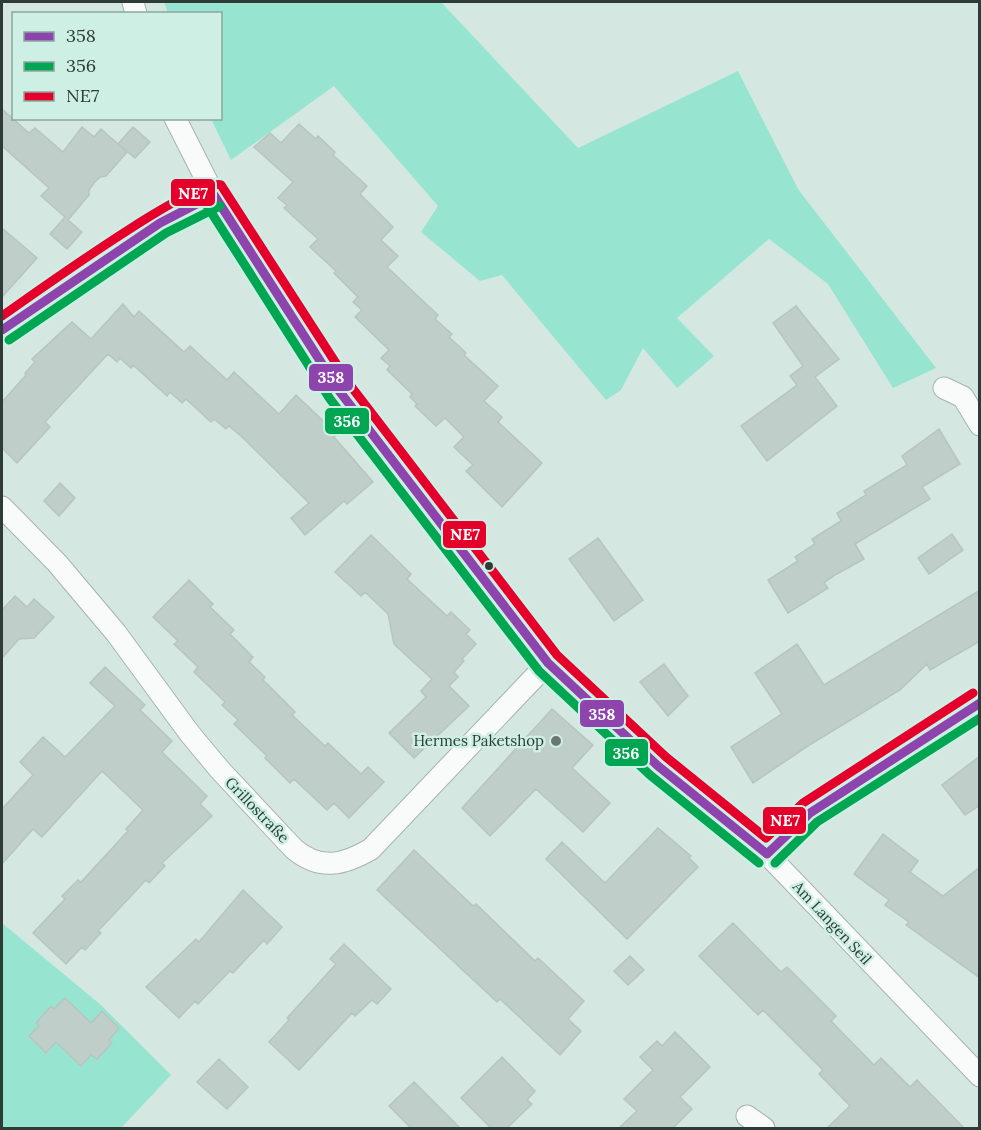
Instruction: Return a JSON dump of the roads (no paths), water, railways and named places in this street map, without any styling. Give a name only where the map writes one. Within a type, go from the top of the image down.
[{"type":"street","name":"Am Langen Seil","points":[[176,120],[214,195],[297,329],[340,392],[548,663],[658,766],[767,854],[826,920],[980,1077]]},
{"type":"street","points":[[2,330],[160,223],[214,195]]},
{"type":"street","points":[[944,388],[963,397],[980,425]]},
{"type":"street","name":"Grillostraße","points":[[2,507],[57,563],[102,617],[220,770],[294,849],[305,858],[320,864],[336,864],[353,860],[371,849],[548,663]]},
{"type":"street","points":[[767,854],[810,813],[980,703]]},
{"type":"street","points":[[747,1116],[764,1128]]},
{"type":"place","name":"Hermes Paketshop","points":[[556,741]]}]
